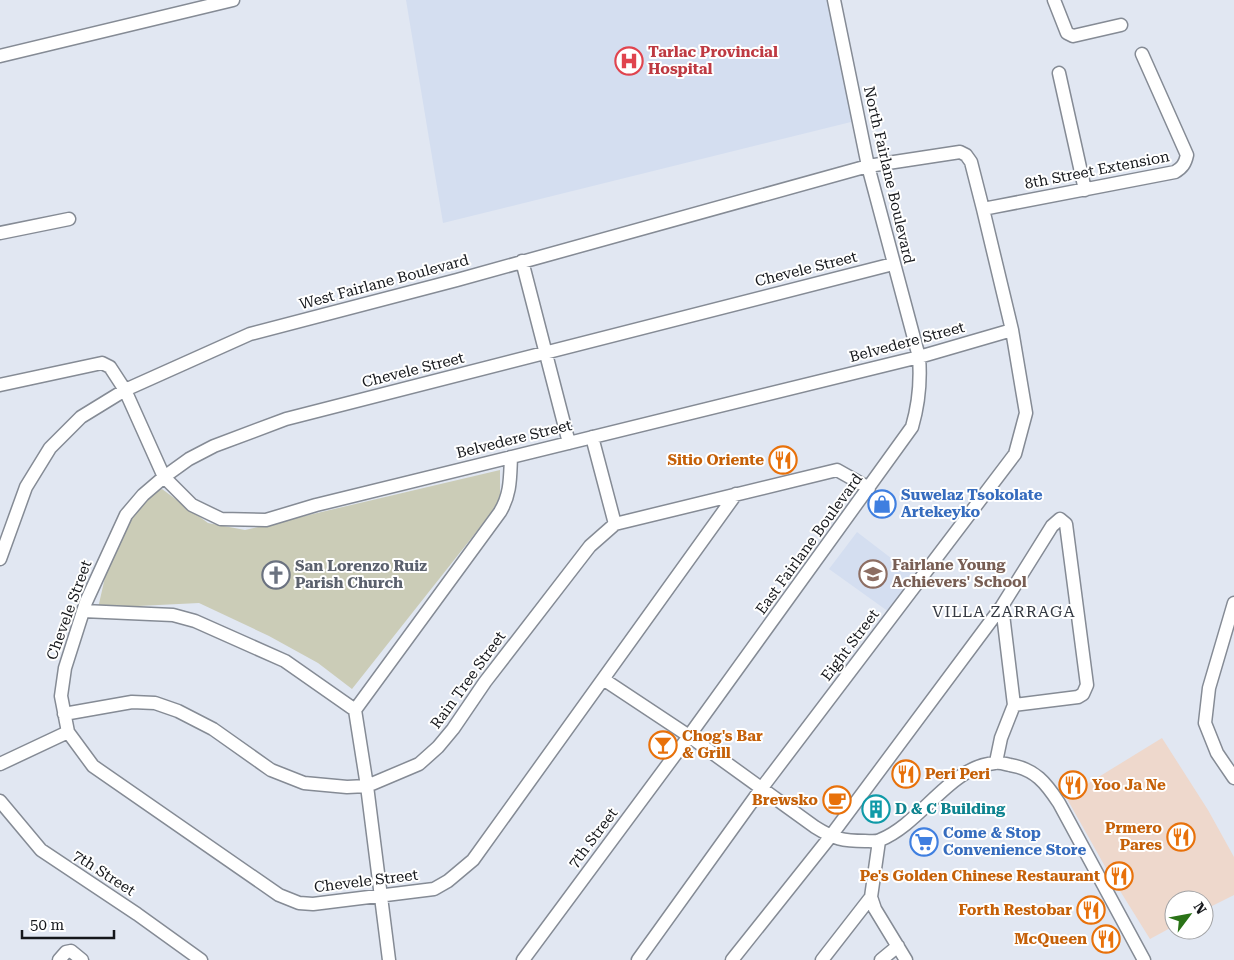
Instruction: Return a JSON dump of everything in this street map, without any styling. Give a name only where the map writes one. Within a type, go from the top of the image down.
[{"type":"street","points":[[0,56],[233,0]]},
{"type":"street","name":"North Fairlane Boulevard","points":[[834,0],[868,166],[918,357]]},
{"type":"street","points":[[1054,0],[1067,33],[1073,36],[1121,25]]},
{"type":"street","name":"8th Street Extension","points":[[984,209],[1174,172],[1181,169],[1187,155],[1142,54]]},
{"type":"street","points":[[1058,72],[1085,190]]},
{"type":"street","name":"West Fairlane Boulevard","points":[[0,559],[26,487],[50,448],[82,417],[125,390],[250,334],[522,262],[868,166],[960,152],[966,155],[971,162],[984,209]]},
{"type":"street","name":"Eight Street","points":[[638,960],[761,789],[1015,454],[1026,413],[1012,330],[984,209]]},
{"type":"street","points":[[0,233],[69,219]]},
{"type":"street","points":[[522,262],[570,443]]},
{"type":"street","name":"Chevele Street","points":[[736,494],[473,860],[448,881],[434,889],[313,904],[299,903],[279,895],[93,766],[68,732],[61,696],[65,668],[83,611],[113,541],[126,515],[143,495],[189,459],[214,446],[286,419],[893,264]]},
{"type":"street","name":"Belvedere Street","points":[[0,385],[102,363],[110,366],[125,390],[164,477],[192,506],[221,519],[266,520],[316,505],[918,357],[1012,330]]},
{"type":"street","name":"East Fairlane Boulevard","points":[[689,736],[912,427],[918,406],[920,380],[918,357]]},
{"type":"street","points":[[592,437],[615,524]]},
{"type":"street","points":[[390,960],[355,710],[506,503],[510,488],[511,457]]},
{"type":"street","name":"Rain Tree Street","points":[[64,714],[132,702],[155,703],[178,711],[212,729],[271,770],[304,784],[347,787],[367,786],[419,764],[438,747],[453,730],[485,682],[590,546],[615,524],[837,470],[869,488]]},
{"type":"street","points":[[732,960],[830,837],[1002,606],[1052,526],[1060,519],[1066,524],[1087,685],[1083,694],[1078,697],[1014,705]]},
{"type":"street","points":[[1234,603],[1209,688],[1205,723],[1216,753],[1234,778]]},
{"type":"street","points":[[996,762],[1000,738],[1014,705],[1002,606]]},
{"type":"street","points":[[83,611],[173,615],[195,621],[285,661],[355,710]]},
{"type":"street","points":[[603,679],[689,736],[830,837],[841,840],[879,841],[913,820],[959,776],[975,767],[996,762],[1027,769],[1046,784],[1059,803],[1144,960]]},
{"type":"street","points":[[0,764],[68,732]]},
{"type":"street","name":"7th Street","points":[[523,960],[689,736]]},
{"type":"street","name":"7th Street","points":[[0,801],[41,850],[137,914],[201,960]]},
{"type":"street","points":[[822,960],[870,897],[879,841]]},
{"type":"street","points":[[870,897],[875,909],[906,960]]},
{"type":"street","points":[[881,960],[898,946]]},
{"type":"street","points":[[59,960],[66,952],[70,951],[82,960]]},
{"type":"shaded area","name":"Tarlac Provincial Hospital","points":[[406,0],[830,0],[855,121],[443,223]]},
{"type":"shaded area","name":"Fairlane Young Achievers' School","points":[[857,532],[917,578],[889,612],[829,569]]},
{"type":"shaded area","points":[[1162,738],[1208,810],[1234,857],[1234,895],[1214,905],[1214,890],[1164,890],[1164,931],[1150,939],[1107,870],[1066,797]]},
{"type":"green space","points":[[500,470],[500,502],[352,689],[318,663],[269,636],[199,603],[98,608],[114,538],[143,500],[162,489],[208,523],[245,530]]},
{"type":"place","name":"Tarlac Provincial Hospital","points":[[629,61]]},
{"type":"place","name":"Sitio Oriente","points":[[783,460]]},
{"type":"place","name":"Suwelaz Tsokolate Artekeyko","points":[[882,504]]},
{"type":"place","name":"Fairlane Young Achievers' School","points":[[873,574]]},
{"type":"place","name":"San Lorenzo Ruiz Parish Church","points":[[276,575]]},
{"type":"place","name":"Chog's Bar & Grill","points":[[663,745]]},
{"type":"place","name":"Peri Peri","points":[[906,774]]},
{"type":"place","name":"Yoo Ja Ne","points":[[1073,785]]},
{"type":"place","name":"Brewsko","points":[[837,800]]},
{"type":"place","name":"D & C Building","points":[[876,809]]},
{"type":"place","name":"Prmero Pares","points":[[1181,837]]},
{"type":"place","name":"Come & Stop Convenience Store","points":[[924,842]]},
{"type":"place","name":"Pe's Golden Chinese Restaurant","points":[[1119,876]]},
{"type":"place","name":"Forth Restobar","points":[[1091,910]]},
{"type":"place","name":"McQueen","points":[[1106,939]]},
{"type":"district","name":"VILLA ZARRAGA","points":[[1004,611]]}]
